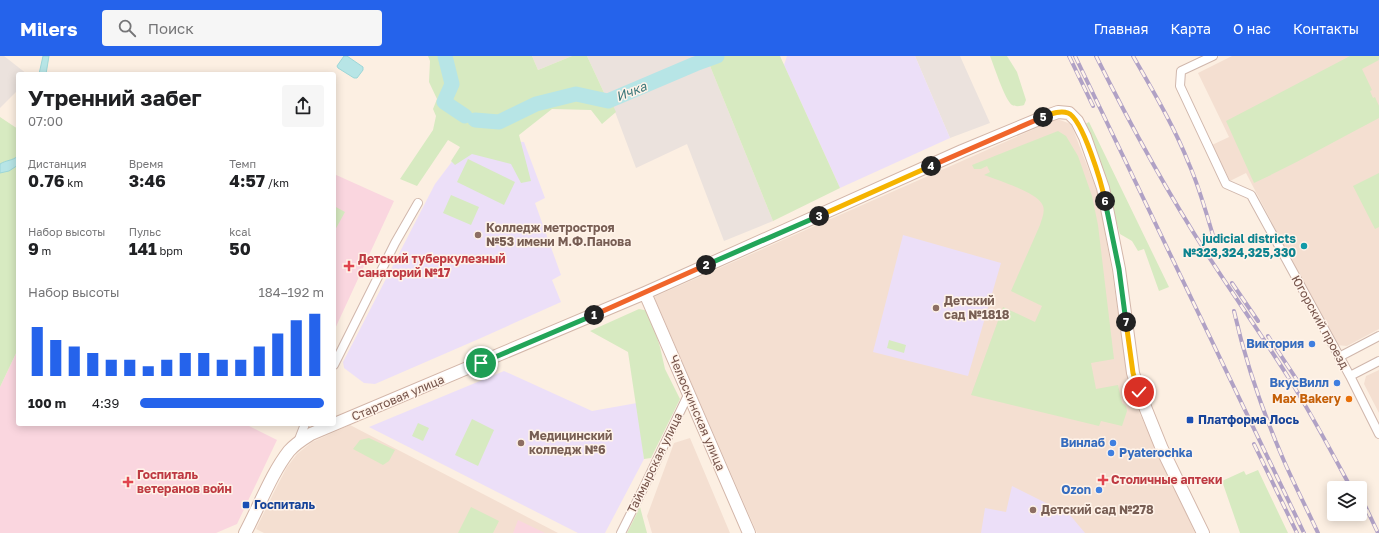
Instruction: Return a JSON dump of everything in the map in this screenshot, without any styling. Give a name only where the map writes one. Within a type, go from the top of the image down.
[{"type":"street","name":"Югорский проезд","points":[[1213,56],[1181,71],[1180,86],[1226,184],[1251,195],[1350,376],[1379,434]]},
{"type":"street","name":"Стартовая улица","points":[[336,423],[645,293],[970,148],[1058,112],[1069,113],[1077,122],[1085,137],[1100,181],[1119,269],[1128,342],[1136,386],[1179,486],[1203,533]]},
{"type":"street","points":[[336,361],[395,243],[418,203]]},
{"type":"street","name":"Челюскинская улица","points":[[645,293],[749,533]]},
{"type":"street","points":[[1339,357],[1379,336]]},
{"type":"street","points":[[1350,376],[1379,361]]},
{"type":"street","name":"Таймырская улица","points":[[621,533],[644,490],[689,393]]},
{"type":"street","points":[[298,442],[304,426]]},
{"type":"street","name":"Стартовая улица","points":[[248,532],[282,462],[290,451],[298,442],[311,434],[330,426]]},
{"type":"shaded area","points":[[0,56],[4,56],[24,72],[16,72],[16,92],[0,108]]},
{"type":"shaded area","points":[[532,56],[572,56],[538,70]]},
{"type":"shaded area","points":[[587,56],[699,56],[681,66],[606,97]]},
{"type":"shaded area","points":[[787,56],[915,56],[950,138],[840,188],[784,65]]},
{"type":"shaded area","points":[[915,56],[960,56],[990,123],[950,138]]},
{"type":"shaded area","points":[[1232,56],[1379,56],[1379,329],[1347,346],[1336,345],[1246,173],[1230,181],[1212,145],[1229,137],[1198,73]]},
{"type":"shaded area","points":[[708,61],[773,221],[724,241],[687,144],[636,168],[611,101]]},
{"type":"shaded area","points":[[1057,119],[1071,124],[1098,194],[1112,272],[1127,374],[1139,412],[1195,533],[757,533],[654,297]]},
{"type":"shaded area","name":"Колледж метростроя №53 имени М.Ф.Панова","points":[[469,139],[524,142],[545,198],[535,203],[561,275],[552,280],[561,302],[375,384],[364,383],[344,368],[343,362],[435,184]]},
{"type":"shaded area","name":"Детский туберкулезный санаторий №17","points":[[336,175],[394,201],[336,327]]},
{"type":"shaded area","name":"Детский сад №1818","points":[[903,235],[1001,263],[968,376],[873,352]]},
{"type":"shaded area","name":"Госпиталь ветеранов войн","points":[[16,353],[16,426],[249,426],[277,440],[237,524],[216,533],[0,533],[0,387]]},
{"type":"shaded area","points":[[1379,370],[1379,413],[1364,384],[1366,376]]},
{"type":"shaded area","name":"Медицинский колледж №6","points":[[504,371],[592,411],[637,403],[644,459],[605,533],[578,533],[369,427]]},
{"type":"shaded area","points":[[350,425],[558,533],[264,533],[256,529],[287,467],[297,454],[312,442]]},
{"type":"shaded area","points":[[690,438],[730,533],[652,533],[647,516],[674,443]]},
{"type":"shaded area","name":"Детский сад №278","points":[[1012,486],[1070,515],[1085,533],[981,533],[985,508],[1006,512]]},
{"type":"shaded area","points":[[518,520],[545,533],[513,533]]},
{"type":"green space","points":[[428,56],[532,56],[538,70],[572,56],[587,56],[606,97],[681,66],[699,56],[780,56],[840,188],[773,221],[708,61],[611,101],[616,112],[602,124],[591,110],[552,109],[519,135],[531,181],[521,183],[511,164],[472,154],[455,165],[451,161],[460,147],[448,140],[417,186],[400,179],[433,130],[436,116],[433,109],[437,99],[429,82],[430,61]]},
{"type":"green space","points":[[990,56],[1007,56],[1017,72],[1026,100],[1024,105],[1015,106],[1009,102]]},
{"type":"green space","points":[[1350,56],[1379,56],[1379,60],[1362,69],[1372,90],[1370,91],[1373,98],[1375,97],[1379,106],[1379,118],[1254,183],[1226,121]]},
{"type":"green space","points":[[0,117],[16,128],[16,353],[0,387]]},
{"type":"green space","points":[[1089,122],[1169,287],[1159,291],[1144,249],[1138,251],[1132,241],[1120,234],[1101,169],[1085,124]]},
{"type":"green space","points":[[1058,131],[1066,136],[1078,156],[1092,196],[1098,225],[1114,359],[1091,363],[1096,389],[1118,385],[1122,403],[1126,406],[1127,411],[1122,426],[1101,421],[1099,426],[971,395],[1003,307],[1035,322],[1042,306],[1011,291],[1040,225],[1044,211],[1042,204],[1032,195],[1016,187],[984,175],[990,172],[987,166],[981,169],[974,169],[972,165]]},
{"type":"green space","points":[[468,159],[515,182],[504,205],[457,182]]},
{"type":"green space","points":[[1379,173],[1379,227],[1375,229],[1353,186]]},
{"type":"green space","points":[[451,195],[479,207],[471,225],[443,213]]},
{"type":"green space","points":[[336,207],[345,212],[336,228]]},
{"type":"green space","points":[[639,309],[649,311],[665,369],[680,399],[651,458],[644,459],[628,352],[590,331]]},
{"type":"green space","points":[[889,340],[906,345],[904,353],[887,348]]},
{"type":"green space","points":[[472,419],[494,430],[478,466],[455,455]]},
{"type":"green space","points":[[418,423],[429,428],[423,441],[412,436]]},
{"type":"green space","points":[[369,438],[395,450],[389,461],[383,465],[353,449],[360,440]]},
{"type":"green space","points":[[1258,470],[1288,533],[1240,533],[1222,481],[1244,471],[1246,475]]},
{"type":"green space","points":[[471,507],[499,521],[493,533],[458,533]]},
{"type":"green space","points":[[640,507],[647,533],[627,533]]},
{"type":"water","points":[[43,56],[49,56],[46,72],[39,72]]},
{"type":"water","points":[[344,56],[347,56],[363,67],[363,70],[357,78],[354,78],[338,68],[337,66]]},
{"type":"water","points":[[16,158],[16,166],[9,171],[0,173],[0,164]]},
{"type":"waterway","name":"Ичка","points":[[445,56],[452,84],[444,102],[465,116]]},
{"type":"waterway","name":"Ичка","points":[[475,120],[499,122],[536,104],[576,94],[608,101],[717,56]]},
{"type":"railway","points":[[1069,56],[1093,106]]},
{"type":"railway","points":[[1075,56],[1304,533]]},
{"type":"railway","points":[[1096,56],[1135,132],[1177,206],[1298,393],[1347,481]]},
{"type":"railway","points":[[1133,56],[1177,136],[1193,173],[1215,242]]},
{"type":"railway","points":[[1232,283],[1258,321]]},
{"type":"railway","points":[[1234,311],[1249,368],[1269,425],[1288,470],[1318,533]]},
{"type":"railway","points":[[1268,336],[1299,383]]},
{"type":"railway","points":[[1254,444],[1297,533]]},
{"type":"railway","points":[[1367,510],[1378,533]]},
{"type":"place","name":"Колледж метростроя №53 имени М.Ф.Панова","points":[[478,235]]},
{"type":"place","name":"judicial districts №323,324,325,330","points":[[1304,246]]},
{"type":"place","name":"Детский туберкулезный санаторий №17","points":[[349,266]]},
{"type":"place","name":"Детский сад №1818","points":[[936,308]]},
{"type":"place","name":"Виктория","points":[[1312,344]]},
{"type":"place","name":"ВкусВилл","points":[[1337,383]]},
{"type":"place","name":"Max Bakery","points":[[1349,399]]},
{"type":"place","name":"Платформа Лось","points":[[1190,420]]},
{"type":"place","name":"Медицинский колледж №6","points":[[521,443]]},
{"type":"place","name":"Винлаб","points":[[1113,443]]},
{"type":"place","name":"Pyaterochka","points":[[1111,453]]},
{"type":"place","name":"Столичные аптеки","points":[[1103,480]]},
{"type":"place","name":"Госпиталь ветеранов войн","points":[[128,482]]},
{"type":"place","name":"Ozon","points":[[1099,490]]},
{"type":"place","name":"Госпиталь","points":[[246,505]]},
{"type":"place","name":"Детский сад №278","points":[[1033,510]]},
{"type":"route","points":[[481,363],[645,293],[962,152],[1058,112],[1069,113],[1077,122],[1085,137],[1103,188],[1119,269],[1133,373],[1139,392]]}]
